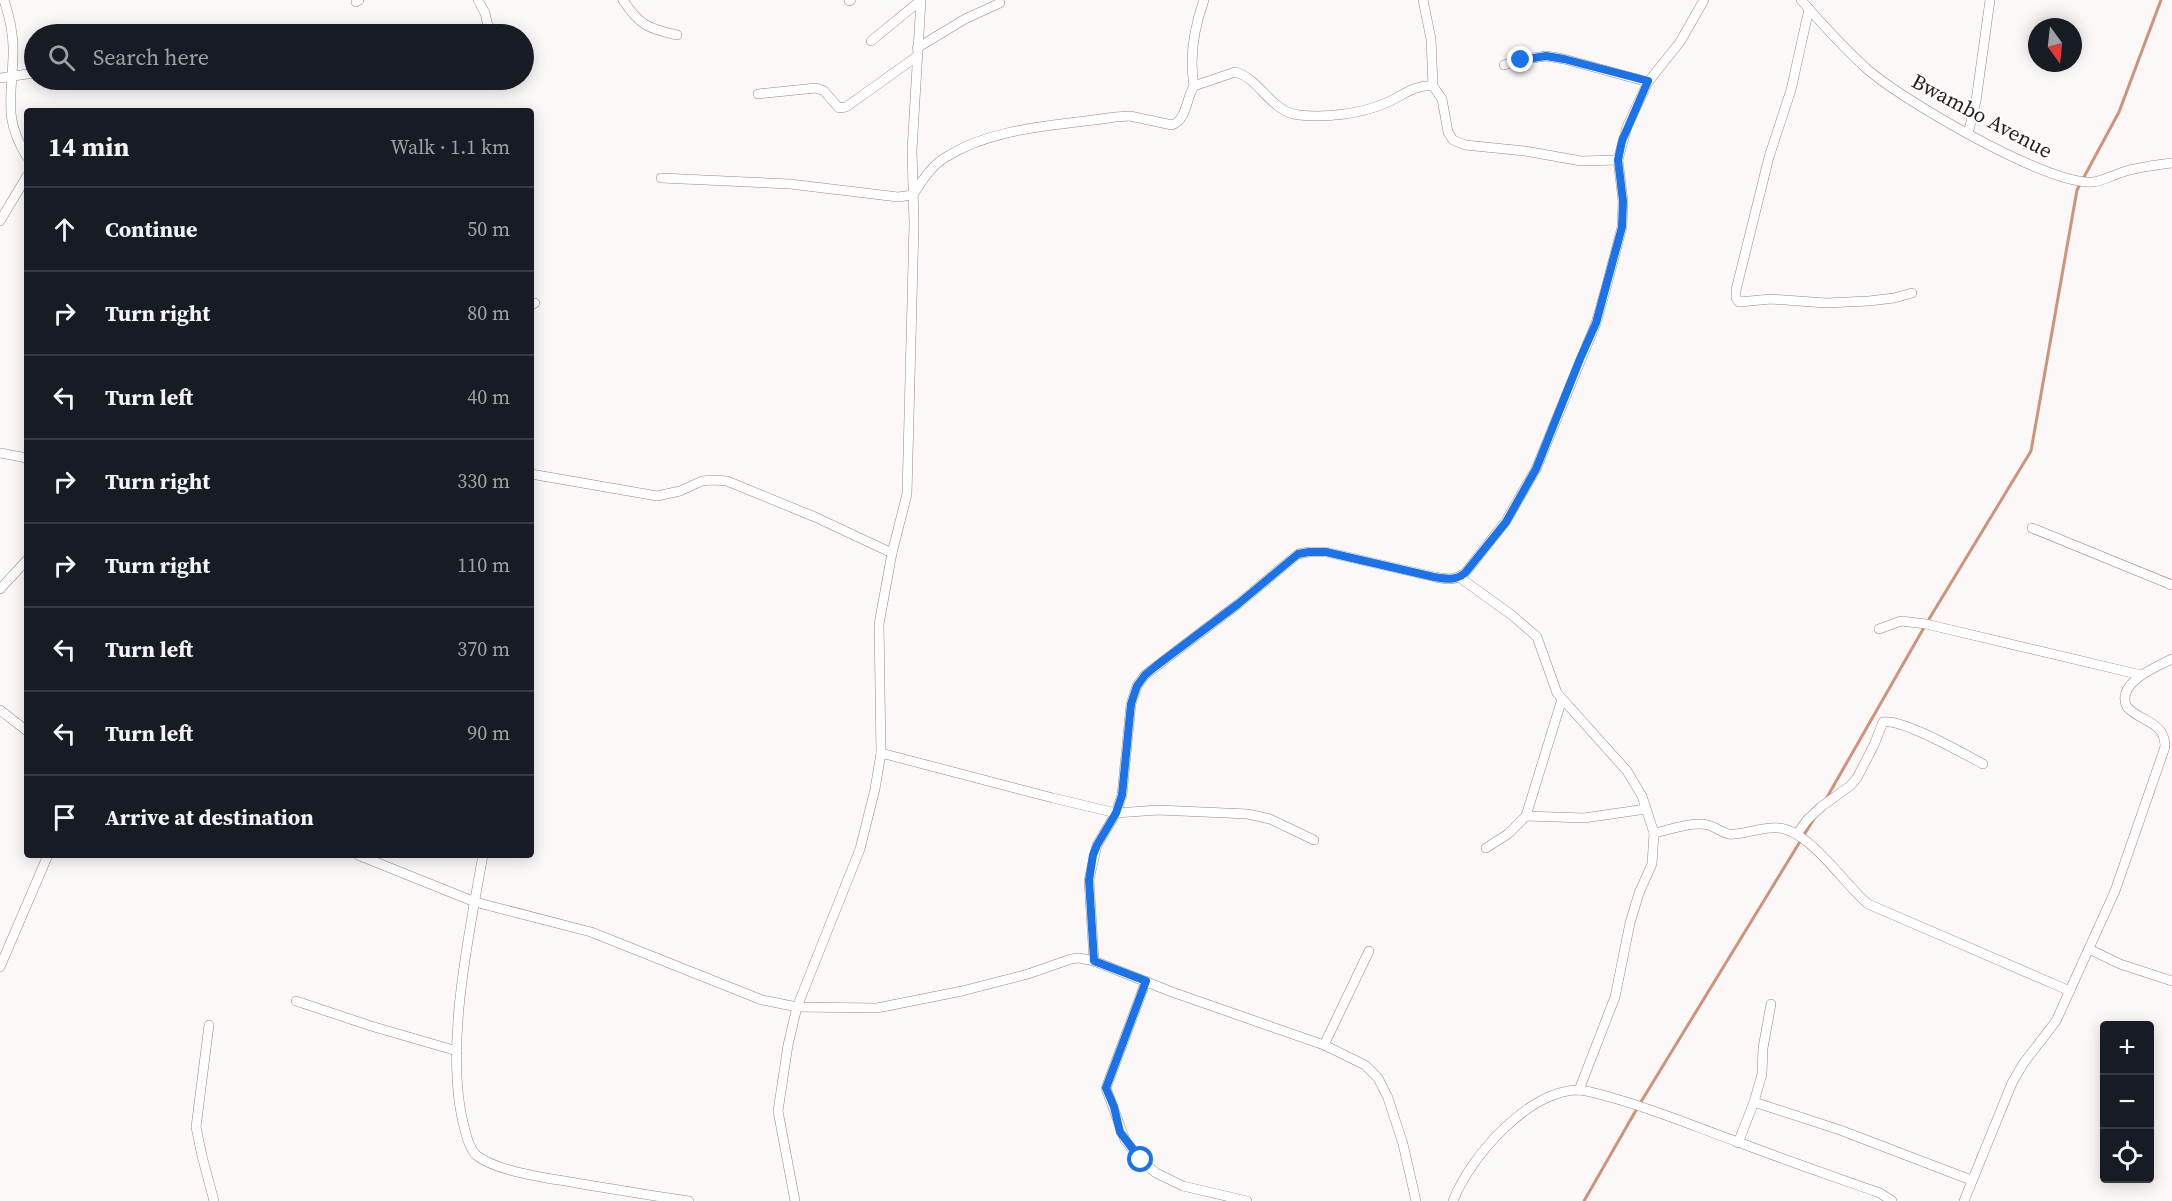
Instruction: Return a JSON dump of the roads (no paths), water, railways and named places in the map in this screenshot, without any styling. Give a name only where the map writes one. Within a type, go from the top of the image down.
[{"type":"street","points":[[4,0],[10,21],[12,42],[11,116],[14,131],[24,151]]},
{"type":"street","points":[[478,0],[487,24]]},
{"type":"street","points":[[623,0],[642,24],[653,30],[677,35]]},
{"type":"street","points":[[913,195],[924,177],[946,157],[1000,135],[1130,116],[1176,124],[1182,117],[1194,86],[1191,65],[1195,33],[1203,0]]},
{"type":"street","points":[[1423,0],[1431,39],[1433,86],[1442,99],[1448,132],[1453,140],[1581,161],[1618,160]]},
{"type":"street","points":[[1094,961],[1089,880],[1097,845],[1116,813],[1122,795],[1131,704],[1137,686],[1145,675],[1238,604],[1298,554],[1326,552],[1434,577],[1452,579],[1465,573],[1506,522],[1536,469],[1596,323],[1622,227],[1623,201],[1618,160],[1627,127],[1648,81],[1680,42],[1704,0]]},
{"type":"street","name":"Bwambo Avenue","points":[[1801,0],[1869,70],[1914,104],[1968,134],[2041,169],[2073,180],[2092,182],[2135,169],[2172,163]]},
{"type":"street","points":[[1968,134],[1976,101],[1990,0]]},
{"type":"street","points":[[871,41],[920,1]]},
{"type":"street","points":[[795,1201],[778,1110],[788,1045],[797,1007],[860,849],[871,809],[880,753],[879,624],[892,553],[907,494],[913,339],[912,150],[920,1]]},
{"type":"street","points":[[758,94],[816,88],[824,91],[839,108],[846,107],[855,103],[916,52],[966,19],[1000,3]]},
{"type":"street","points":[[1809,9],[1791,90],[1769,157],[1736,290],[1736,298],[1739,302],[1771,299],[1837,302],[1894,298],[1912,293]]},
{"type":"street","points":[[1504,65],[1546,56],[1648,81]]},
{"type":"street","points":[[1194,86],[1234,72],[1249,78],[1272,102],[1284,110],[1296,115],[1324,116],[1357,112],[1385,104],[1422,85],[1433,86]]},
{"type":"street","points":[[0,78],[24,74]]},
{"type":"street","points":[[661,178],[790,184],[898,196],[913,195]]},
{"type":"street","points":[[0,221],[24,181]]},
{"type":"street","points":[[0,453],[24,457]]},
{"type":"street","points":[[534,475],[657,496],[680,491],[702,481],[727,481],[805,513],[892,553]]},
{"type":"street","points":[[2032,528],[2172,585]]},
{"type":"street","points":[[0,589],[24,563]]},
{"type":"street","points":[[1459,577],[1513,616],[1537,637],[1553,684],[1562,699],[1627,771],[1642,796],[1654,833],[1652,864],[1639,893],[1630,923],[1615,997],[1579,1090]]},
{"type":"street","points":[[1879,628],[1901,621],[1926,624],[2141,675]]},
{"type":"street","points":[[1964,1201],[2012,1083],[2023,1064],[2050,1032],[2115,891],[2165,747],[2162,731],[2130,711],[2125,704],[2127,690],[2141,675],[2172,659]]},
{"type":"street","points":[[1486,848],[1508,834],[1526,816],[1562,699]]},
{"type":"street","points":[[0,710],[24,729]]},
{"type":"street","points":[[1797,834],[1822,806],[1850,786],[1857,778],[1883,722],[1897,724],[1941,742],[1983,765]]},
{"type":"street","points":[[880,753],[1116,813],[1158,810],[1248,814],[1270,819],[1314,840]]},
{"type":"street","points":[[1526,816],[1584,818],[1646,809]]},
{"type":"street","points":[[1654,833],[1705,824],[1730,835],[1773,828],[1781,828],[1797,834],[1821,856],[1853,892],[1868,904],[2070,991]]},
{"type":"street","points":[[0,968],[47,858]]},
{"type":"street","points":[[365,858],[475,902],[591,932],[762,1000],[797,1007],[877,1008],[962,992],[1028,974],[1071,959],[1094,961],[1324,1046],[1365,1065],[1378,1078],[1388,1098],[1396,1120],[1416,1201]]},
{"type":"street","points":[[482,858],[462,992],[457,1050],[460,1114],[468,1142],[474,1153],[488,1162],[531,1175],[689,1201]]},
{"type":"street","points":[[2089,949],[2120,964],[2172,981]]},
{"type":"street","points":[[1324,1046],[1369,951]]},
{"type":"street","points":[[1146,981],[1106,1088],[1114,1107],[1120,1132],[1141,1160],[1156,1173],[1172,1182],[1247,1201]]},
{"type":"street","points":[[296,1001],[370,1026],[457,1050]]},
{"type":"street","points":[[1738,1143],[1762,1074],[1763,1048],[1771,1004]]},
{"type":"street","points":[[209,1025],[196,1127],[214,1201]]},
{"type":"street","points":[[1453,1201],[1467,1172],[1481,1153],[1504,1130],[1532,1106],[1548,1098],[1579,1090],[1648,1108],[1738,1143],[1880,1193],[1892,1201]]},
{"type":"street","points":[[1754,1102],[1840,1130],[1971,1180]]},
{"type":"waterway","points":[[1826,799],[1926,624],[2031,451],[2077,190],[2119,112],[2161,0]]},
{"type":"waterway","points":[[1584,1201],[1639,1105],[1815,817]]}]
